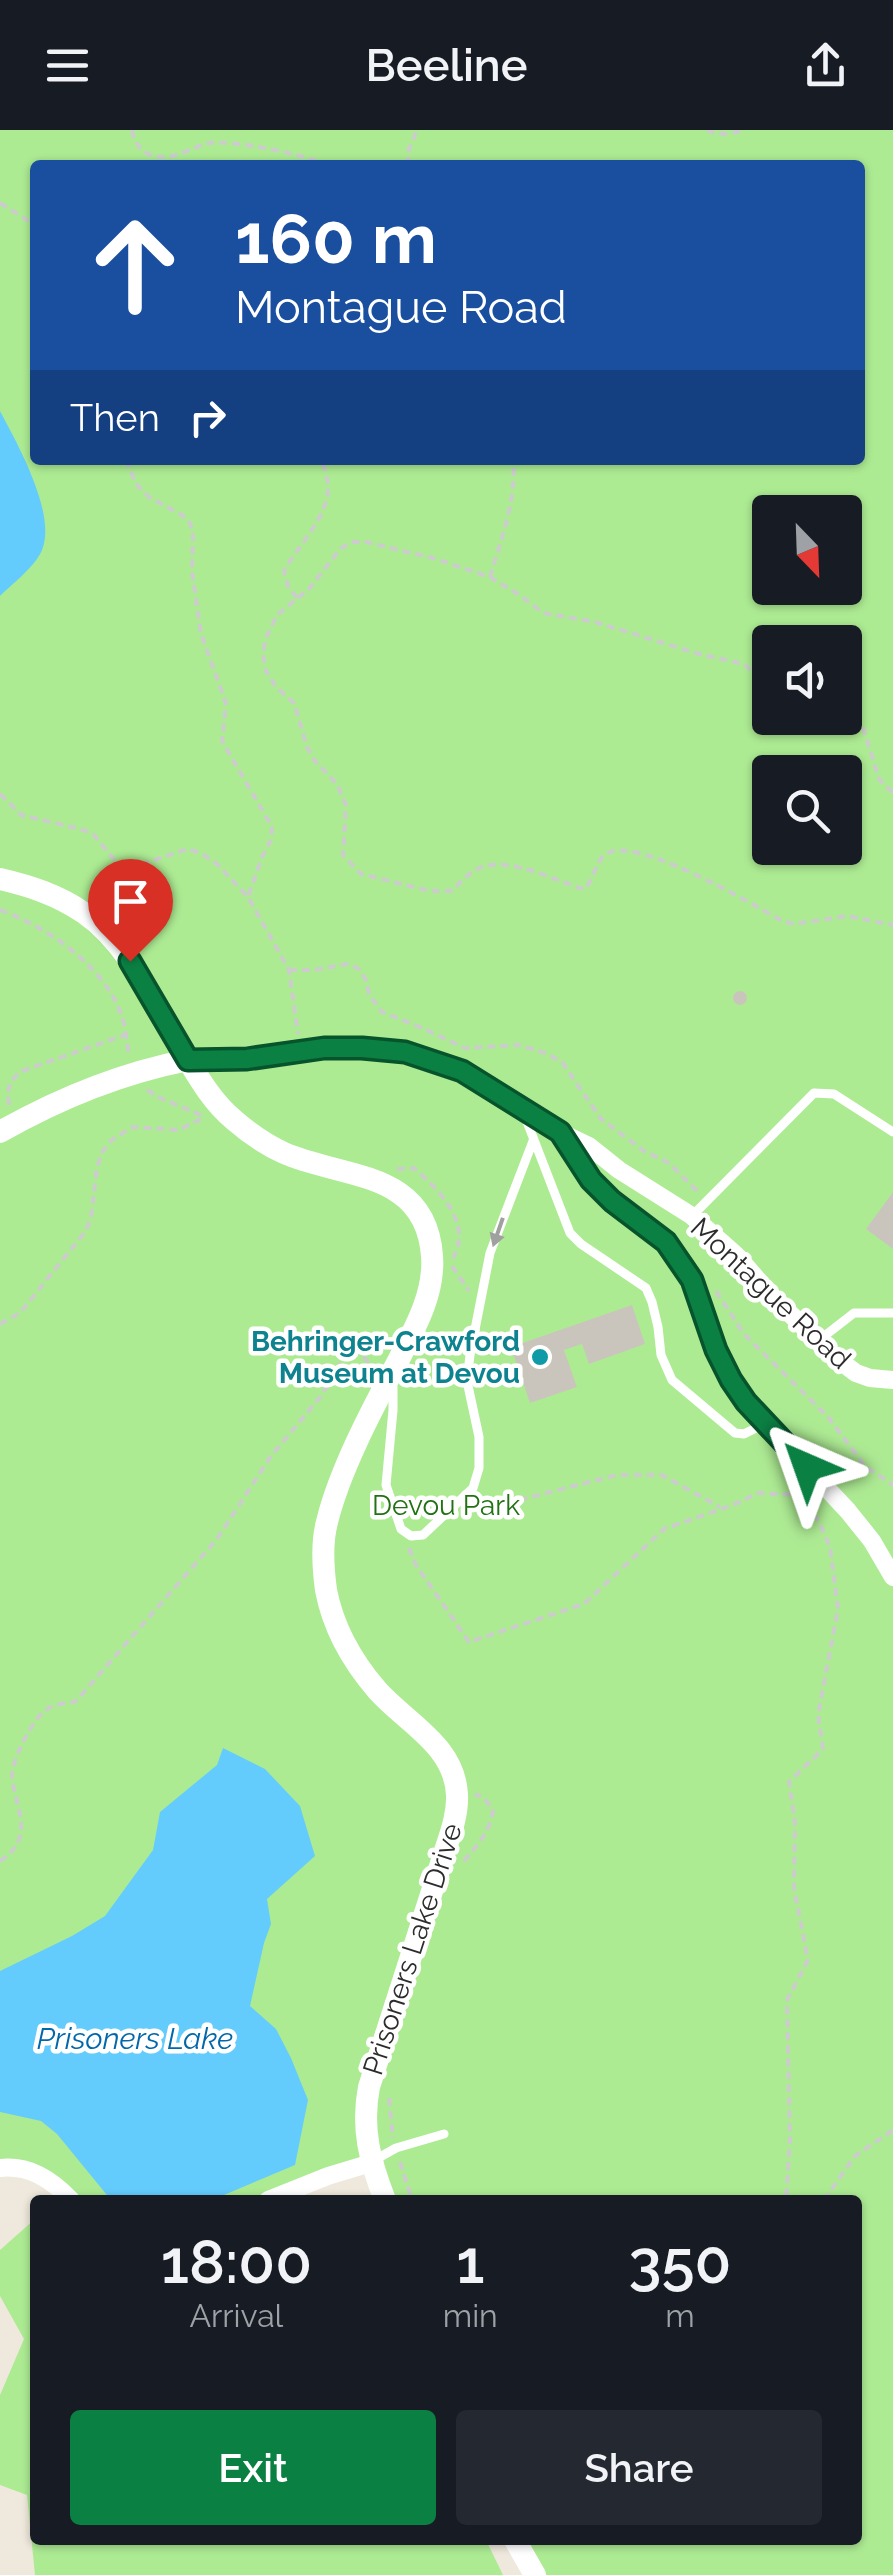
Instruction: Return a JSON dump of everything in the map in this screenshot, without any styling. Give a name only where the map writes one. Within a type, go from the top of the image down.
[{"type":"street","points":[[0,879],[55,896],[85,913],[105,931],[130,961],[188,1060],[81,1092],[5,1122]]},
{"type":"street","name":"Montague Road","points":[[188,1060],[362,1048],[405,1052],[462,1071],[589,1146],[619,1170],[699,1209],[770,1294],[818,1341],[856,1373],[893,1380]]},
{"type":"street","name":"Prisoners Lake Drive","points":[[188,1060],[216,1103],[250,1134],[284,1153],[386,1184],[417,1209],[430,1235],[432,1280],[417,1326],[393,1370],[388,1402],[352,1456],[326,1524],[322,1558],[327,1591],[341,1635],[356,1664],[445,1756],[458,1797],[456,1816],[368,2087],[365,2129],[371,2163],[383,2195]]},
{"type":"street","points":[[560,1132],[591,1180],[666,1242],[692,1280],[716,1350],[731,1380],[746,1402],[848,1511],[893,1577]]},
{"type":"street","points":[[280,2195],[371,2163]]},
{"type":"street","points":[[0,2168],[29,2170],[65,2195]]},
{"type":"street","points":[[517,2545],[536,2575]]},
{"type":"lane","points":[[699,1209],[814,1093],[834,1094],[893,1132]]},
{"type":"lane","points":[[520,1107],[570,1233],[646,1288],[658,1327],[661,1355],[672,1380],[736,1433],[744,1434],[766,1423]]},
{"type":"lane","points":[[388,1402],[386,1485],[401,1530],[411,1536],[423,1535],[473,1488],[479,1468],[479,1436],[468,1381],[470,1355],[490,1253],[533,1141]]},
{"type":"lane","points":[[818,1341],[854,1313],[893,1313]]},
{"type":"lane","points":[[371,2163],[396,2148],[444,2134]]},
{"type":"path","points":[[132,130],[134,143],[144,153],[166,158],[210,143],[241,144],[306,160]]},
{"type":"path","points":[[409,160],[417,130]]},
{"type":"path","points":[[706,130],[731,134],[744,130]]},
{"type":"path","points":[[0,203],[30,223]]},
{"type":"path","points":[[128,465],[136,484],[149,497],[182,515],[193,534],[192,571],[201,634],[226,704],[222,741],[272,828],[248,897]]},
{"type":"path","points":[[297,598],[284,572],[327,500],[323,465]]},
{"type":"path","points":[[490,576],[503,532],[513,465]]},
{"type":"path","points":[[752,671],[744,664],[595,622],[542,613],[490,576],[366,542],[353,542],[341,548],[309,589],[277,615],[263,654],[266,671],[276,687],[294,703],[307,746],[337,784],[346,805],[343,856],[361,874],[430,891],[451,891],[474,870],[516,866],[584,888],[590,884],[602,858],[611,851],[631,850],[660,858],[782,921],[794,924],[847,916],[893,926]]},
{"type":"path","points":[[862,724],[879,779],[893,793]]},
{"type":"path","points":[[0,794],[22,814],[94,835],[121,868],[187,849],[201,852],[216,864],[248,897],[289,970],[298,1030],[294,1051]]},
{"type":"path","points":[[0,910],[28,920],[85,962],[118,1004],[131,1064]]},
{"type":"path","points":[[289,970],[348,964],[359,969],[382,1012],[465,1048],[518,1045],[562,1062],[601,1119],[669,1163],[691,1183],[699,1209]]},
{"type":"path","points":[[5,1122],[7,1090],[11,1079],[22,1071],[126,1035]]},
{"type":"path","points":[[0,1324],[20,1313],[85,1232],[91,1218],[97,1167],[112,1140],[132,1127],[178,1130],[206,1117],[144,1088]]},
{"type":"path","points":[[383,1170],[414,1168],[447,1202],[460,1237],[445,1272]]},
{"type":"path","points":[[449,1262],[466,1287]]},
{"type":"path","points":[[716,1291],[744,1334],[828,1418],[865,1466],[893,1485]]},
{"type":"path","points":[[0,1861],[21,1839],[21,1816],[12,1772],[33,1722],[48,1708],[76,1701],[217,1540],[349,1350],[366,1358],[388,1402]]},
{"type":"path","points":[[507,1503],[617,1475],[662,1475],[723,1508]]},
{"type":"path","points":[[401,1530],[416,1565],[469,1642],[584,1604],[664,1528],[758,1493],[794,1495],[818,1520],[830,1548],[838,1609],[818,1715],[823,1749],[789,1782],[795,1822],[794,1888],[808,1960],[788,2000],[790,2141],[786,2195]]},
{"type":"path","points":[[459,1868],[491,1824],[493,1810],[475,1794],[472,1780]]},
{"type":"path","points":[[389,2096],[390,2125],[410,2195]]},
{"type":"path","points":[[828,2195],[855,2156],[893,2130]]},
{"type":"green space","name":"Devou Park","points":[[0,130],[893,130],[893,2575],[535,2575],[518,2545],[862,2545],[862,2195],[383,2195],[370,2163],[282,2195],[66,2195],[0,2169]]},
{"type":"green space","points":[[30,2223],[30,2525],[27,2495],[0,2485],[0,2395],[24,2339],[0,2296],[0,2250]]},
{"type":"green space","points":[[32,2545],[488,2545],[503,2575],[35,2575]]},
{"type":"water","points":[[0,411],[33,479],[45,535],[34,563],[0,596]]},
{"type":"water","name":"Prisoners Lake","points":[[223,1748],[265,1769],[300,1806],[315,1856],[267,1899],[271,1924],[250,2006],[276,2029],[308,2100],[295,2165],[224,2195],[107,2195],[57,2134],[41,2121],[0,2112],[0,1971],[105,1916],[153,1850],[160,1812],[217,1765]]},
{"type":"building","points":[[740,991],[747,998],[740,1005],[733,998]]},
{"type":"building","points":[[893,1192],[893,1249],[866,1229]]},
{"type":"building","name":"Behringer-Crawford Museum at Devou","points":[[632,1305],[645,1344],[589,1364],[582,1344],[564,1350],[577,1387],[530,1403],[511,1347]]},
{"type":"place","name":"Behringer-Crawford Museum at Devou","points":[[540,1357]]},
{"type":"route","points":[[130,961],[188,1060],[247,1059],[324,1048],[405,1052],[462,1071],[560,1132],[591,1180],[666,1242],[692,1280],[716,1350],[731,1380],[746,1402],[807,1467]]}]
